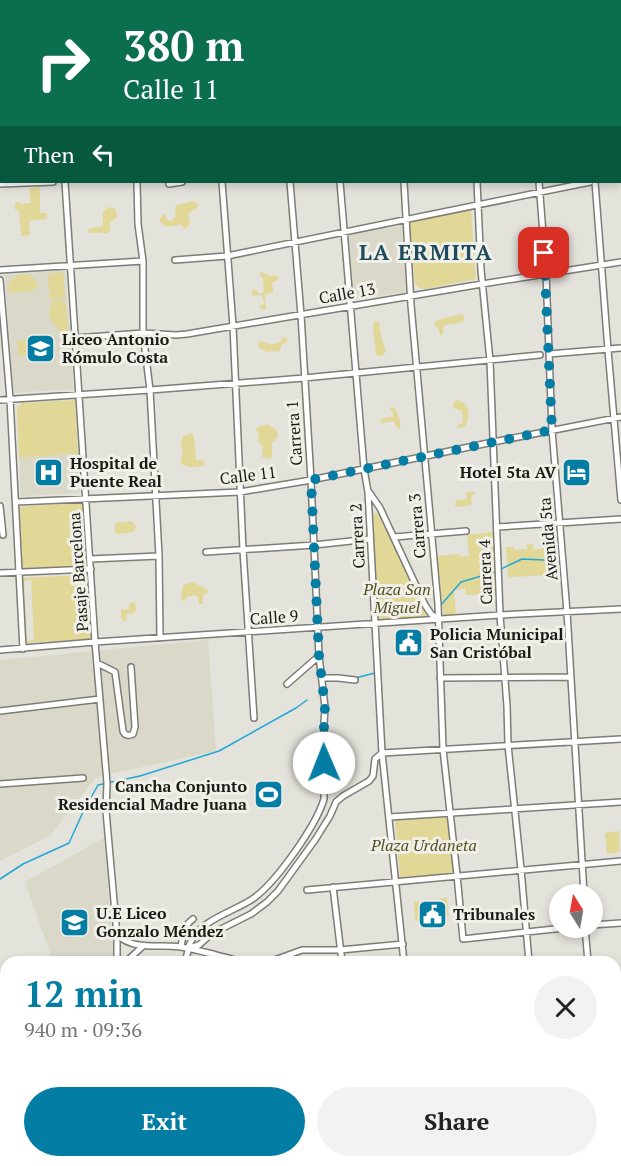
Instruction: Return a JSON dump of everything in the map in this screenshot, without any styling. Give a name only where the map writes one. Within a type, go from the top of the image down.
[{"type":"street","points":[[0,184],[26,183]]},
{"type":"street","name":"Pasaje Barcelona","points":[[65,183],[117,956]]},
{"type":"street","points":[[137,183],[138,224],[143,261],[143,333],[150,390],[159,556],[160,638]]},
{"type":"street","points":[[170,184],[176,183]]},
{"type":"street","points":[[222,183],[233,326],[243,550],[254,718]]},
{"type":"street","name":"Carrera 1","points":[[189,948],[203,927],[254,898],[273,880],[321,810],[324,799],[325,707],[319,656],[301,315],[290,183]]},
{"type":"street","name":"Carrera 2","points":[[340,183],[364,469],[368,492],[382,753],[403,956]]},
{"type":"street","name":"Carrera 3","points":[[404,183],[411,296],[438,604],[443,749],[463,939],[526,933]]},
{"type":"street","name":"Carrera 4","points":[[477,183],[482,284],[490,361],[500,615],[508,745],[528,956]]},
{"type":"street","name":"Avenida 5ta","points":[[539,183],[546,273],[552,430],[567,612],[583,884]]},
{"type":"street","points":[[175,260],[227,255],[585,183]]},
{"type":"street","points":[[595,183],[621,500]]},
{"type":"street","points":[[0,270],[143,261]]},
{"type":"street","name":"Calle 13","points":[[76,338],[143,333],[176,335],[621,262]]},
{"type":"street","points":[[0,280],[10,399],[23,649]]},
{"type":"street","points":[[549,354],[621,348]]},
{"type":"street","points":[[0,400],[304,378],[540,356]]},
{"type":"street","name":"Calle 11","points":[[16,502],[240,492],[311,480],[621,417]]},
{"type":"street","points":[[368,492],[380,508],[425,605],[438,619]]},
{"type":"street","points":[[0,506],[3,535]]},
{"type":"street","points":[[368,512],[374,507],[380,508]]},
{"type":"street","points":[[497,528],[621,519]]},
{"type":"street","points":[[394,537],[466,531]]},
{"type":"street","points":[[206,552],[314,545],[370,538]]},
{"type":"street","points":[[90,559],[159,556]]},
{"type":"street","points":[[0,573],[91,569]]},
{"type":"street","name":"Calle 9","points":[[0,650],[375,623],[621,609]]},
{"type":"street","points":[[287,684],[319,656]]},
{"type":"street","points":[[97,663],[115,672],[123,731],[129,736],[134,734],[135,727],[131,667]]},
{"type":"street","points":[[441,678],[571,677]]},
{"type":"street","points":[[323,678],[355,680]]},
{"type":"street","points":[[0,711],[100,699]]},
{"type":"street","points":[[189,948],[199,945],[223,928],[261,908],[278,891],[315,840],[336,802],[369,782],[373,776],[375,759],[382,753],[621,738]]},
{"type":"street","points":[[0,784],[83,778]]},
{"type":"street","points":[[390,818],[621,802]]},
{"type":"street","points":[[306,890],[621,861]]},
{"type":"street","points":[[333,887],[341,956]]},
{"type":"street","points":[[181,947],[184,927],[193,919]]},
{"type":"street","points":[[603,924],[621,923]]},
{"type":"street","points":[[526,933],[549,930]]},
{"type":"street","points":[[117,935],[123,941],[131,944],[189,948],[218,956]]},
{"type":"street","points":[[586,938],[587,956]]},
{"type":"street","points":[[288,956],[302,950],[340,950],[402,944]]},
{"type":"street","points":[[132,956],[143,946]]},
{"type":"street","points":[[187,956],[189,948]]},
{"type":"shaded area","points":[[402,226],[406,292],[353,300],[349,235]]},
{"type":"shaded area","name":"Liceo Antonio Rómulo Costa","points":[[65,270],[74,389],[13,393],[5,275]]},
{"type":"shaded area","name":"Hospital de Puente Real","points":[[78,453],[80,493],[21,496],[19,458]]},
{"type":"shaded area","points":[[208,640],[216,751],[96,777],[51,835],[0,861],[0,660]]},
{"type":"shaded area","name":"U.E Liceo Gonzalo Méndez","points":[[104,838],[114,956],[51,956],[25,882]]},
{"type":"green space","points":[[40,187],[40,213],[47,213],[47,219],[29,221],[30,235],[21,236],[19,210],[15,210],[15,203],[31,203],[29,188]]},
{"type":"green space","points":[[194,201],[198,206],[188,213],[190,222],[187,228],[181,225],[167,227],[161,223],[163,213],[167,220],[172,221],[176,216],[177,205]]},
{"type":"green space","points":[[108,207],[114,208],[117,214],[116,218],[110,222],[110,231],[89,233],[88,229],[103,226],[103,212]]},
{"type":"green space","points":[[471,210],[476,279],[420,288],[415,284],[409,223]]},
{"type":"green space","points":[[63,272],[65,298],[50,299],[48,274]]},
{"type":"green space","points":[[261,272],[270,276],[277,275],[278,280],[272,283],[273,292],[265,295],[266,309],[264,310],[259,308],[264,304],[263,297],[251,294],[255,289],[260,294],[264,292],[263,278],[259,274]]},
{"type":"green space","points":[[21,274],[33,276],[38,284],[37,288],[32,291],[10,293],[8,287],[10,282]]},
{"type":"green space","points":[[53,300],[61,300],[66,305],[68,331],[65,335],[60,334],[58,327],[50,318]]},
{"type":"green space","points":[[461,314],[464,316],[463,322],[445,325],[443,334],[440,336],[439,329],[434,325],[435,321]]},
{"type":"green space","points":[[374,321],[379,322],[386,351],[382,356],[376,355]]},
{"type":"green space","points":[[284,337],[287,342],[282,344],[279,352],[267,352],[258,347],[260,341],[274,344],[281,342]]},
{"type":"green space","points":[[47,338],[49,353],[19,356],[17,341]]},
{"type":"green space","points":[[75,400],[78,453],[19,458],[17,408],[22,403]]},
{"type":"green space","points":[[457,400],[464,403],[468,409],[465,427],[458,428],[458,425],[463,423],[462,411],[453,408],[453,403]]},
{"type":"green space","points":[[395,408],[400,421],[400,429],[394,421],[383,423],[380,421],[383,418],[393,417],[393,412],[389,409]]},
{"type":"green space","points":[[267,424],[278,434],[272,443],[272,457],[268,459],[262,457],[263,447],[258,441],[259,435],[256,429]]},
{"type":"green space","points":[[192,433],[196,460],[204,461],[204,466],[187,466],[180,461],[183,455],[181,445],[183,436]]},
{"type":"green space","points":[[475,491],[471,496],[472,505],[455,506],[456,500],[467,499],[466,493]]},
{"type":"green space","points":[[83,502],[87,566],[22,568],[20,507]]},
{"type":"green space","name":"Plaza San Miguel","points":[[375,513],[379,514],[427,617],[380,620],[372,516]]},
{"type":"green space","points":[[132,521],[136,527],[134,532],[115,533],[115,523]]},
{"type":"green space","points":[[493,532],[495,586],[484,588],[484,594],[466,595],[465,588],[454,590],[456,615],[444,616],[437,556],[459,554],[461,557],[469,556],[467,535]]},
{"type":"green space","points":[[527,544],[533,544],[533,550],[544,548],[545,560],[551,560],[552,575],[508,577],[506,547],[514,547],[515,550],[527,549]]},
{"type":"green space","points":[[86,575],[91,639],[25,643],[22,578]],"holes":[[[31,580],[34,640],[27,641],[24,581]]]},
{"type":"green space","points":[[193,582],[208,590],[203,595],[203,604],[199,604],[196,595],[187,597],[184,602],[181,598],[183,585]]},
{"type":"green space","points":[[132,602],[135,603],[136,612],[128,614],[127,621],[123,621],[121,610],[129,609]]},
{"type":"green space","name":"Cancha Conjunto Residencial Madre Juana","points":[[271,782],[280,789],[265,808],[257,800]]},
{"type":"green space","name":"Plaza Urdaneta","points":[[450,814],[455,873],[400,879],[395,819]]},
{"type":"green space","points":[[619,831],[620,852],[607,854],[605,833]]},
{"type":"green space","points":[[441,898],[447,898],[449,917],[437,918],[436,905],[442,905]]},
{"type":"green space","points":[[414,901],[419,901],[420,907],[426,906],[427,920],[415,921]]},
{"type":"waterway","points":[[499,570],[522,559],[544,560]]},
{"type":"waterway","points":[[440,606],[461,582],[495,572]]},
{"type":"waterway","points":[[355,678],[375,673]]},
{"type":"waterway","points":[[0,879],[23,864],[69,843],[98,785],[140,776],[219,751],[307,700]]},
{"type":"place","name":"Liceo Antonio Rómulo Costa","points":[[41,348]]},
{"type":"place","name":"Hospital de Puente Real","points":[[49,472]]},
{"type":"place","name":"Hotel 5ta AV","points":[[577,472]]},
{"type":"place","name":"Policia Municipal San Cristóbal","points":[[409,643]]},
{"type":"place","name":"Cancha Conjunto Residencial Madre Juana","points":[[268,795]]},
{"type":"place","name":"Tribunales","points":[[432,914]]},
{"type":"place","name":"U.E Liceo Gonzalo Méndez","points":[[75,922]]},
{"type":"district","name":"LA ERMITA","points":[[426,252]]},
{"type":"route","points":[[324,763],[325,707],[319,656],[311,480],[552,430],[544,253]]}]
